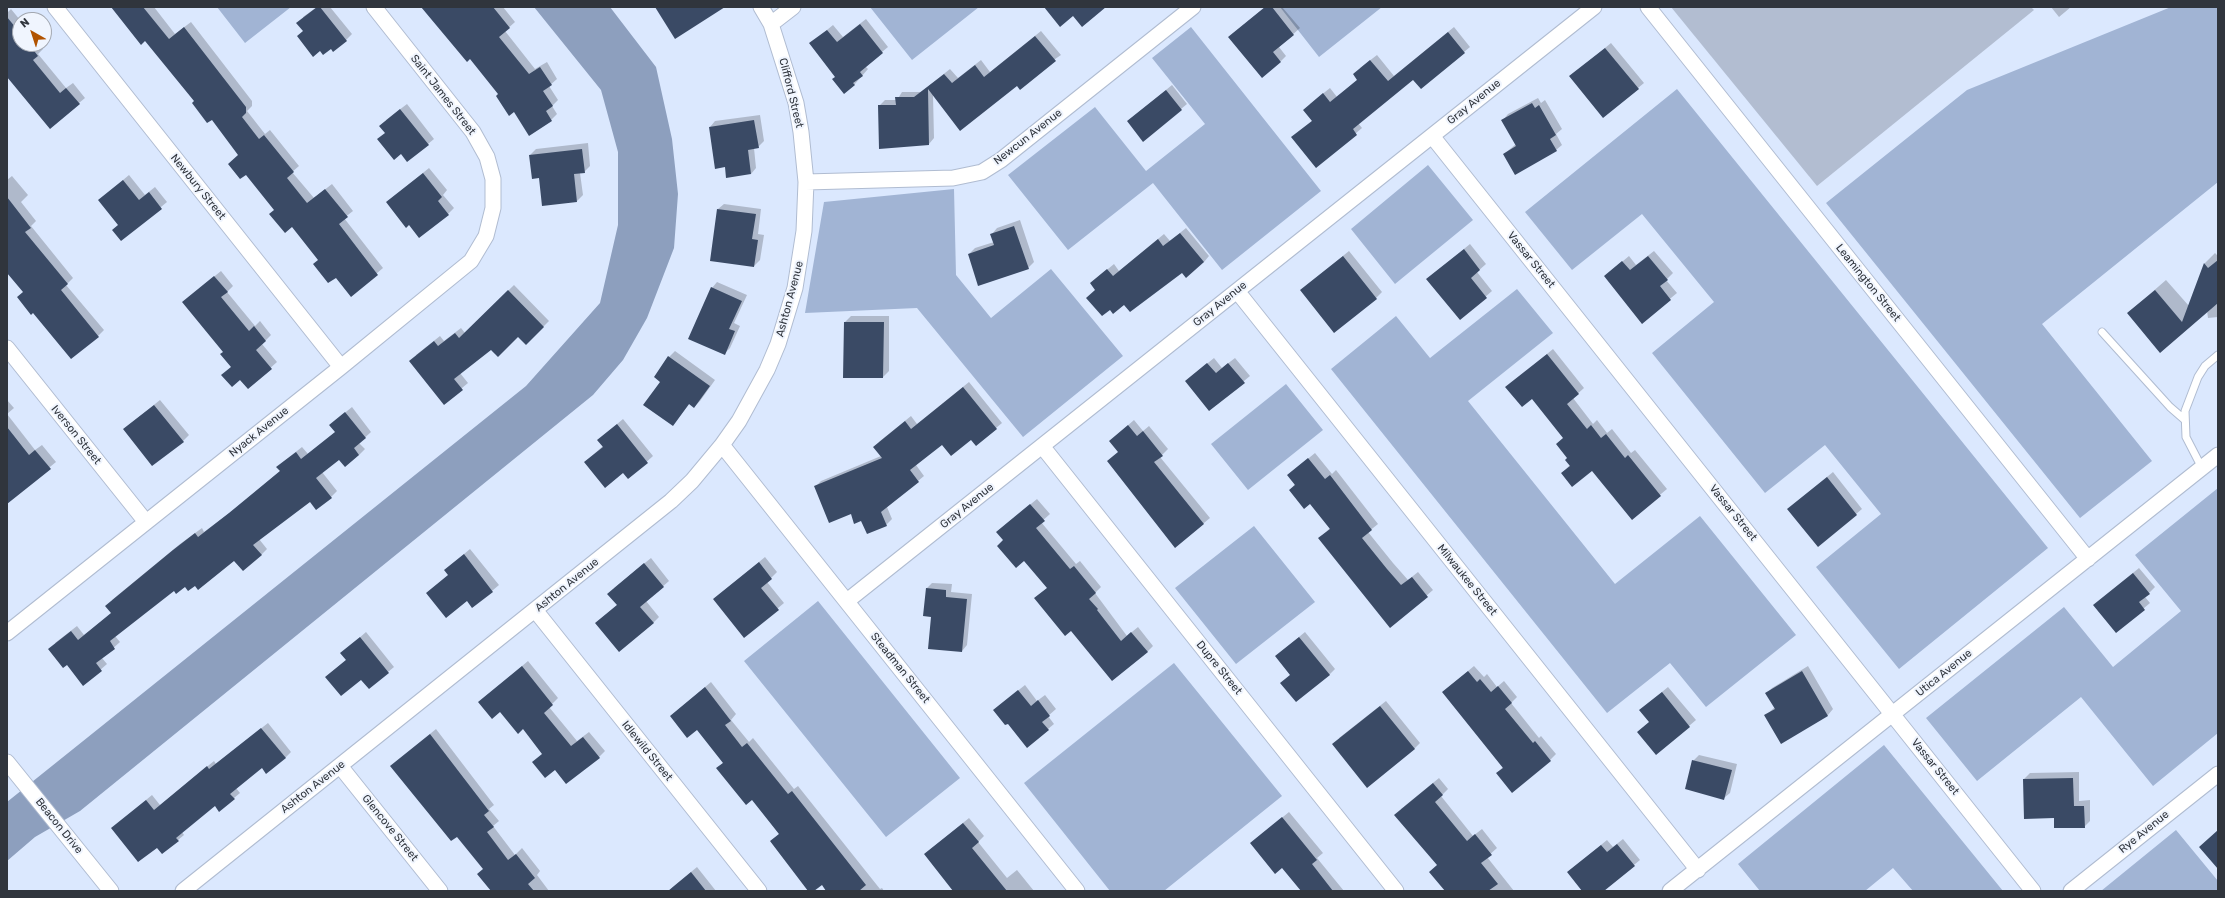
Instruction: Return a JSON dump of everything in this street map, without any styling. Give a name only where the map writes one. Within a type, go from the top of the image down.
[{"type":"street","name":"Newbury Street","points":[[55,7],[341,367]]},
{"type":"street","name":"Saint James Street","points":[[374,7],[473,132],[487,157],[493,179],[493,208],[491,216]]},
{"type":"street","name":"Clifford Street","points":[[761,7],[771,24],[796,103],[801,132],[806,182]]},
{"type":"street","points":[[771,24],[793,7]]},
{"type":"street","name":"Newcun Avenue","points":[[806,182],[953,178],[982,172],[1001,160],[1193,7]]},
{"type":"street","name":"Gray Avenue","points":[[847,601],[1594,7]]},
{"type":"street","name":"Leamington Street","points":[[1648,7],[2088,559]]},
{"type":"street","name":"Vassar Street","points":[[1432,136],[2033,891]]},
{"type":"street","name":"Ashton Avenue","points":[[182,891],[671,501],[692,481],[722,445],[746,409],[767,370],[788,316],[801,260],[806,182]]},
{"type":"street","name":"Nyack Avenue","points":[[7,633],[341,367],[471,261],[486,236],[491,216]]},
{"type":"street","name":"Milwaukee Street","points":[[1237,291],[1698,870]]},
{"type":"street","name":"Iverson Street","points":[[7,348],[146,522]]},
{"type":"street","name":"Steadman Street","points":[[722,445],[1077,891]]},
{"type":"street","name":"Dupre Street","points":[[1042,446],[1396,891]]},
{"type":"street","name":"Utica Avenue","points":[[1670,891],[2218,455]]},
{"type":"street","name":"Idlewild Street","points":[[535,610],[759,891]]},
{"type":"street","name":"Beacon Drive","points":[[7,762],[111,891]]},
{"type":"street","name":"Glencove Street","points":[[340,766],[440,891]]},
{"type":"street","name":"Rye Avenue","points":[[2071,891],[2218,774]]},
{"type":"lane","points":[[2102,332],[2170,407],[2185,420]]},
{"type":"lane","points":[[2202,468],[2186,437],[2185,420],[2191,394],[2198,377],[2205,366],[2218,355]]},
{"type":"shaded area","points":[[217,7],[291,7],[245,43]]},
{"type":"shaded area","points":[[534,7],[610,7],[656,67],[672,139],[678,194],[674,248],[647,318],[623,360],[593,395],[80,811],[35,837],[7,861],[7,802],[526,386],[600,303],[618,225],[618,152],[601,90]]},
{"type":"shaded area","points":[[870,7],[979,7],[912,60]]},
{"type":"shaded area","points":[[1280,7],[1382,7],[1319,57]]},
{"type":"shaded area","points":[[1671,7],[2031,7],[2034,10],[1817,186]]},
{"type":"shaded area","points":[[2171,7],[2218,7],[2218,182],[2042,324],[2152,461],[2080,518],[1826,203],[1967,90]]},
{"type":"shaded area","points":[[1191,27],[1321,191],[1222,270],[1153,183],[1068,250],[1008,175],[1095,107],[1146,171],[1205,124],[1152,58]]},
{"type":"shaded area","points":[[1677,89],[2048,548],[1899,669],[1816,567],[1881,514],[1825,445],[1765,493],[1652,353],[1714,302],[1642,214],[1572,270],[1525,212]]},
{"type":"shaded area","points":[[1428,165],[1473,220],[1395,284],[1351,229]]},
{"type":"shaded area","points":[[954,189],[956,275],[991,318],[1051,269],[1123,356],[1023,437],[917,308],[805,313],[824,202]]},
{"type":"shaded area","points":[[1517,289],[1553,333],[1468,401],[1615,584],[1700,516],[1796,635],[1706,707],[1670,663],[1607,713],[1331,369],[1396,316],[1430,358]]},
{"type":"shaded area","points":[[1286,384],[1323,430],[1248,490],[1211,444]]},
{"type":"shaded area","points":[[2218,488],[2218,733],[2153,786],[2081,697],[1977,781],[1926,718],[2064,607],[2113,667],[2181,611],[2135,555]]},
{"type":"shaded area","points":[[1254,526],[1315,602],[1236,664],[1175,588]]},
{"type":"shaded area","points":[[818,601],[960,778],[886,837],[744,661]]},
{"type":"shaded area","points":[[1174,663],[1282,796],[1164,891],[1110,891],[1024,783]]},
{"type":"shaded area","points":[[1884,745],[2003,891],[1913,891],[1893,868],[1865,891],[1760,891],[1738,864]]},
{"type":"shaded area","points":[[2176,830],[2218,881],[2218,891],[2101,891]]},
{"type":"building","points":[[111,7],[143,7],[169,39],[184,27],[246,107],[246,113],[242,117],[259,139],[264,135],[294,172],[287,178],[307,203],[325,189],[348,217],[339,224],[378,275],[351,297],[336,278],[328,283],[313,264],[318,260],[292,227],[285,233],[269,214],[274,210],[246,175],[240,179],[228,164],[238,155],[212,120],[207,123],[192,103],[194,101],[145,41],[141,45]]},
{"type":"building","points":[[317,7],[320,7],[347,41],[333,52],[331,49],[323,55],[320,51],[313,57],[297,36],[303,31],[296,23]]},
{"type":"building","points":[[421,7],[493,7],[510,28],[499,37],[529,74],[540,67],[552,85],[543,91],[553,106],[546,111],[552,121],[529,136],[514,112],[509,116],[496,96],[498,94],[470,59],[467,62]]},
{"type":"building","points":[[655,7],[725,7],[675,39]]},
{"type":"building","points":[[1044,7],[1106,7],[1082,27],[1073,16],[1060,27]]},
{"type":"building","points":[[1265,7],[1272,7],[1294,35],[1273,52],[1281,62],[1262,78],[1228,37]]},
{"type":"building","points":[[7,17],[12,23],[12,52],[35,52],[38,56],[33,60],[60,93],[66,88],[80,104],[50,129],[7,77]]},
{"type":"building","points":[[860,24],[883,53],[860,72],[863,76],[853,83],[855,85],[844,94],[832,79],[835,77],[809,43],[827,30],[837,42]]},
{"type":"building","points":[[1448,32],[1465,53],[1421,89],[1413,80],[1353,129],[1357,135],[1316,168],[1291,137],[1312,121],[1303,110],[1323,93],[1330,102],[1357,80],[1353,74],[1370,60],[1388,81]]},
{"type":"building","points":[[1035,36],[1056,61],[1020,90],[1017,86],[960,131],[928,89],[929,145],[879,149],[878,105],[896,105],[895,97],[914,97],[944,74],[952,83],[975,65],[984,77]]},
{"type":"building","points":[[1605,48],[1639,89],[1603,118],[1569,76]]},
{"type":"building","points":[[1166,90],[1182,110],[1143,142],[1127,121]]},
{"type":"building","points":[[1532,103],[1535,108],[1539,105],[1556,135],[1550,139],[1557,151],[1515,175],[1503,154],[1516,146],[1501,120]]},
{"type":"building","points":[[400,109],[429,145],[407,162],[401,154],[394,160],[377,139],[385,133],[379,126]]},
{"type":"building","points":[[754,120],[759,148],[748,150],[751,174],[726,178],[725,167],[715,169],[709,127]]},
{"type":"building","points":[[582,149],[585,173],[574,174],[577,202],[542,206],[539,178],[532,179],[529,155]]},
{"type":"building","points":[[423,173],[442,197],[438,201],[449,215],[419,238],[409,225],[406,228],[386,202]]},
{"type":"building","points":[[123,180],[139,200],[149,192],[162,209],[121,241],[112,230],[118,225],[98,200]]},
{"type":"building","points":[[7,197],[31,228],[25,232],[68,284],[61,290],[99,337],[71,359],[33,313],[31,315],[17,297],[23,292],[7,273]]},
{"type":"building","points":[[717,209],[756,214],[752,239],[758,240],[754,267],[710,261]]},
{"type":"building","points":[[1014,226],[1029,269],[978,286],[968,254],[994,245],[990,234]]},
{"type":"building","points":[[1180,233],[1204,262],[1186,278],[1182,273],[1130,312],[1124,305],[1113,314],[1110,310],[1102,316],[1086,298],[1095,290],[1090,283],[1107,269],[1113,276],[1158,239],[1163,246]]},
{"type":"building","points":[[1464,249],[1480,270],[1471,278],[1487,298],[1460,320],[1426,279]]},
{"type":"building","points":[[1343,256],[1377,299],[1334,333],[1300,290]]},
{"type":"building","points":[[1648,256],[1668,280],[1660,286],[1671,300],[1642,324],[1604,276],[1622,261],[1630,270]]},
{"type":"building","points":[[2218,260],[2218,303],[2160,353],[2127,313],[2155,290],[2182,322],[2204,263],[2208,268]]},
{"type":"building","points":[[214,276],[228,292],[221,297],[249,331],[254,326],[266,341],[256,350],[272,369],[248,389],[240,380],[232,387],[221,375],[231,367],[220,354],[223,352],[182,302]]},
{"type":"building","points":[[711,287],[742,301],[729,329],[735,331],[725,355],[688,339]]},
{"type":"building","points":[[508,290],[544,327],[526,345],[518,337],[498,357],[491,350],[454,379],[463,390],[444,405],[409,361],[434,341],[438,346],[455,333],[459,338]]},
{"type":"building","points":[[844,322],[884,322],[883,378],[843,378]]},
{"type":"building","points":[[1547,354],[1579,394],[1567,404],[1587,429],[1591,425],[1601,438],[1606,434],[1625,458],[1628,455],[1661,496],[1632,520],[1592,471],[1572,487],[1561,473],[1570,466],[1565,460],[1567,458],[1556,444],[1563,438],[1532,399],[1522,407],[1505,387]]},
{"type":"building","points":[[668,356],[710,386],[694,408],[689,404],[673,426],[643,405],[660,382],[654,377]]},
{"type":"building","points":[[1207,363],[1216,373],[1228,363],[1245,383],[1209,411],[1185,381]]},
{"type":"building","points":[[963,387],[997,429],[976,446],[971,440],[951,456],[942,445],[910,470],[919,482],[881,512],[887,526],[867,534],[861,521],[854,524],[851,514],[829,523],[814,486],[882,458],[873,447],[905,421],[911,429]]},
{"type":"building","points":[[154,405],[184,442],[152,466],[123,429]]},
{"type":"building","points":[[345,412],[366,438],[354,448],[359,455],[345,467],[339,460],[316,478],[332,498],[316,510],[310,502],[253,545],[262,555],[243,571],[234,561],[198,590],[195,586],[188,591],[185,587],[176,594],[174,591],[110,641],[115,649],[96,663],[102,671],[83,686],[67,665],[63,668],[48,649],[71,631],[78,640],[111,613],[105,606],[173,550],[195,533],[198,537],[229,513],[280,471],[276,467],[296,452],[301,459],[335,432],[329,425]]},
{"type":"building","points":[[617,424],[648,463],[628,479],[623,473],[605,488],[584,462],[603,447],[597,440]]},
{"type":"building","points":[[1128,425],[1137,436],[1143,431],[1163,456],[1154,462],[1204,524],[1175,548],[1107,461],[1118,452],[1109,441]]},
{"type":"building","points":[[7,427],[29,455],[35,450],[51,469],[7,504]]},
{"type":"building","points":[[1308,458],[1325,479],[1330,475],[1372,530],[1362,538],[1387,569],[1401,585],[1412,577],[1428,597],[1390,628],[1318,538],[1330,529],[1310,504],[1304,509],[1289,490],[1295,485],[1287,475]]},
{"type":"building","points":[[1827,477],[1857,515],[1818,547],[1787,509]]},
{"type":"building","points":[[1030,504],[1045,521],[1036,528],[1070,569],[1074,566],[1096,593],[1089,599],[1121,641],[1131,632],[1148,652],[1112,681],[1071,631],[1065,636],[1034,598],[1047,588],[1024,561],[1016,568],[997,546],[1003,540],[996,532]]},
{"type":"building","points":[[464,554],[493,592],[472,608],[467,601],[446,618],[426,593],[448,575],[444,570]]},
{"type":"building","points":[[759,562],[772,579],[761,588],[779,610],[744,638],[713,599]]},
{"type":"building","points":[[644,563],[664,587],[640,607],[654,623],[619,652],[595,623],[617,605],[607,594]]},
{"type":"building","points":[[2133,573],[2150,594],[2139,602],[2145,610],[2116,633],[2093,605]]},
{"type":"building","points":[[926,588],[946,590],[946,597],[967,599],[962,652],[928,649],[931,617],[923,616]]},
{"type":"building","points":[[360,637],[389,673],[369,689],[361,680],[341,696],[325,677],[346,660],[340,653]]},
{"type":"building","points":[[1299,637],[1330,675],[1296,702],[1280,683],[1290,675],[1275,656]]},
{"type":"building","points":[[522,666],[553,705],[544,713],[571,746],[583,737],[600,758],[566,784],[555,770],[545,778],[532,762],[542,754],[523,729],[518,734],[500,712],[492,719],[478,702]]},
{"type":"building","points":[[1468,671],[1477,682],[1480,679],[1491,692],[1498,686],[1512,703],[1505,709],[1533,743],[1535,741],[1551,761],[1512,793],[1496,773],[1503,768],[1442,692]]},
{"type":"building","points":[[1802,671],[1828,716],[1781,744],[1764,715],[1775,709],[1765,693]]},
{"type":"building","points":[[705,687],[731,721],[725,725],[742,747],[747,743],[788,794],[792,791],[866,885],[859,891],[826,891],[822,885],[814,891],[808,891],[770,841],[779,834],[752,800],[746,805],[716,768],[723,763],[697,730],[687,738],[670,716]]},
{"type":"building","points":[[1018,690],[1031,706],[1038,700],[1050,716],[1042,722],[1049,730],[1027,748],[1008,724],[1005,725],[993,710]]},
{"type":"building","points":[[1662,692],[1690,727],[1656,755],[1637,732],[1649,722],[1639,710]]},
{"type":"building","points":[[1380,706],[1415,749],[1367,788],[1332,744]]},
{"type":"building","points":[[261,728],[286,758],[266,774],[262,768],[230,794],[235,799],[219,812],[215,806],[176,838],[179,841],[162,854],[157,848],[138,862],[111,828],[146,800],[154,810],[207,766],[209,769]]},
{"type":"building","points":[[430,734],[489,811],[484,815],[494,827],[487,832],[508,860],[516,854],[535,878],[528,884],[534,891],[491,891],[477,874],[483,869],[457,837],[451,841],[390,766]]},
{"type":"building","points":[[1692,760],[1732,770],[1724,800],[1685,789]]},
{"type":"building","points":[[2073,778],[2074,806],[2084,806],[2085,828],[2054,828],[2054,818],[2024,819],[2023,779]]},
{"type":"building","points":[[1433,783],[1443,795],[1435,802],[1467,841],[1475,834],[1492,855],[1481,863],[1498,884],[1488,891],[1445,891],[1429,872],[1437,865],[1394,815]]},
{"type":"building","points":[[1282,817],[1317,860],[1312,864],[1333,891],[1301,891],[1282,868],[1275,874],[1250,843]]},
{"type":"building","points":[[963,823],[979,842],[972,848],[1007,891],[953,891],[924,854]]},
{"type":"building","points":[[2218,830],[2218,869],[2199,847]]},
{"type":"building","points":[[1617,844],[1635,866],[1604,891],[1582,891],[1567,872],[1601,845],[1607,852]]},
{"type":"building","points":[[691,872],[706,891],[668,891]]}]
